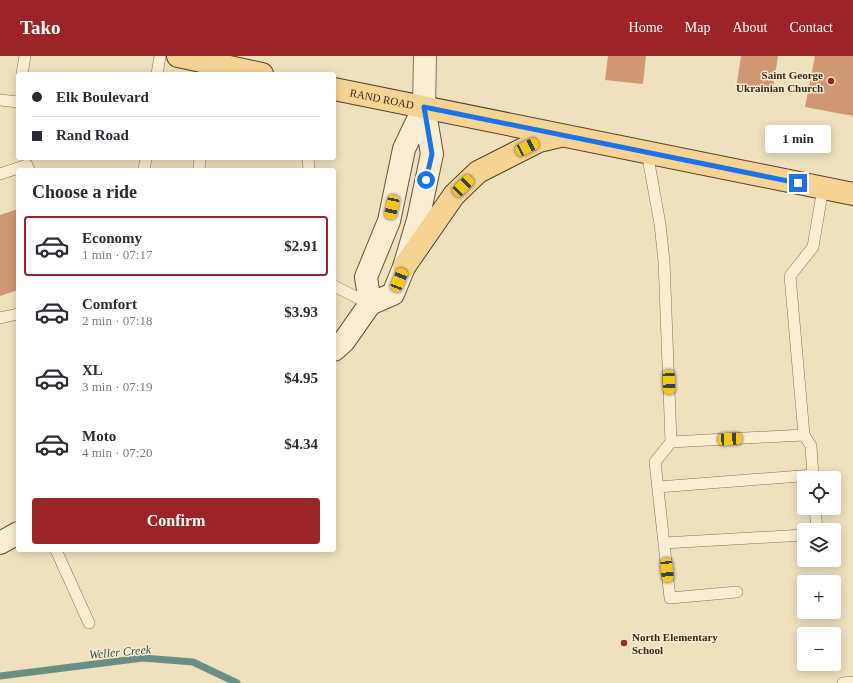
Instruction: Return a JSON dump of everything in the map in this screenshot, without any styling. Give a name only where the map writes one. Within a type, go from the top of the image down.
[{"type":"main road","points":[[178,56],[206,64],[251,72]]},
{"type":"main road","points":[[336,348],[344,341],[370,304],[393,294],[404,267],[418,220],[432,154],[424,107],[425,56]]},
{"type":"main road","name":"RAND ROAD","points":[[336,89],[853,194]]},
{"type":"main road","points":[[370,304],[366,277],[389,221],[404,149],[424,107]]},
{"type":"main road","points":[[404,267],[454,195],[478,172],[539,141],[564,135]]},
{"type":"main road","points":[[0,543],[16,535]]},
{"type":"lane","points":[[22,72],[25,56]]},
{"type":"lane","points":[[157,72],[160,56]]},
{"type":"lane","points":[[0,100],[16,101]]},
{"type":"lane","points":[[646,152],[660,224],[664,261],[671,442],[655,462],[670,598],[738,592]]},
{"type":"lane","points":[[16,168],[27,164]]},
{"type":"lane","points":[[0,174],[16,168]]},
{"type":"lane","points":[[813,471],[811,446],[804,435],[790,276],[813,247],[823,188]]},
{"type":"lane","points":[[336,287],[370,304]]},
{"type":"lane","points":[[0,318],[16,314]]},
{"type":"lane","points":[[671,442],[804,435]]},
{"type":"lane","points":[[658,487],[797,477]]},
{"type":"lane","points":[[664,543],[797,535]]},
{"type":"lane","points":[[57,552],[89,623]]},
{"type":"lane","points":[[843,683],[853,682]]},
{"type":"building","points":[[608,56],[646,56],[643,84],[605,80]]},
{"type":"building","points":[[741,56],[778,56],[772,94],[736,89]]},
{"type":"building","name":"Saint George Ukrainian Church","points":[[815,56],[853,56],[853,116],[805,107]]},
{"type":"building","points":[[16,210],[16,291],[0,296],[0,215]]},
{"type":"waterway","name":"Weller Creek","points":[[0,676],[143,658],[193,662],[237,683]]},
{"type":"place","name":"Saint George Ukrainian Church","points":[[831,81]]},
{"type":"place","name":"North Elementary School","points":[[624,643]]},
{"type":"route","points":[[426,180],[432,154],[424,107],[798,183]]}]
